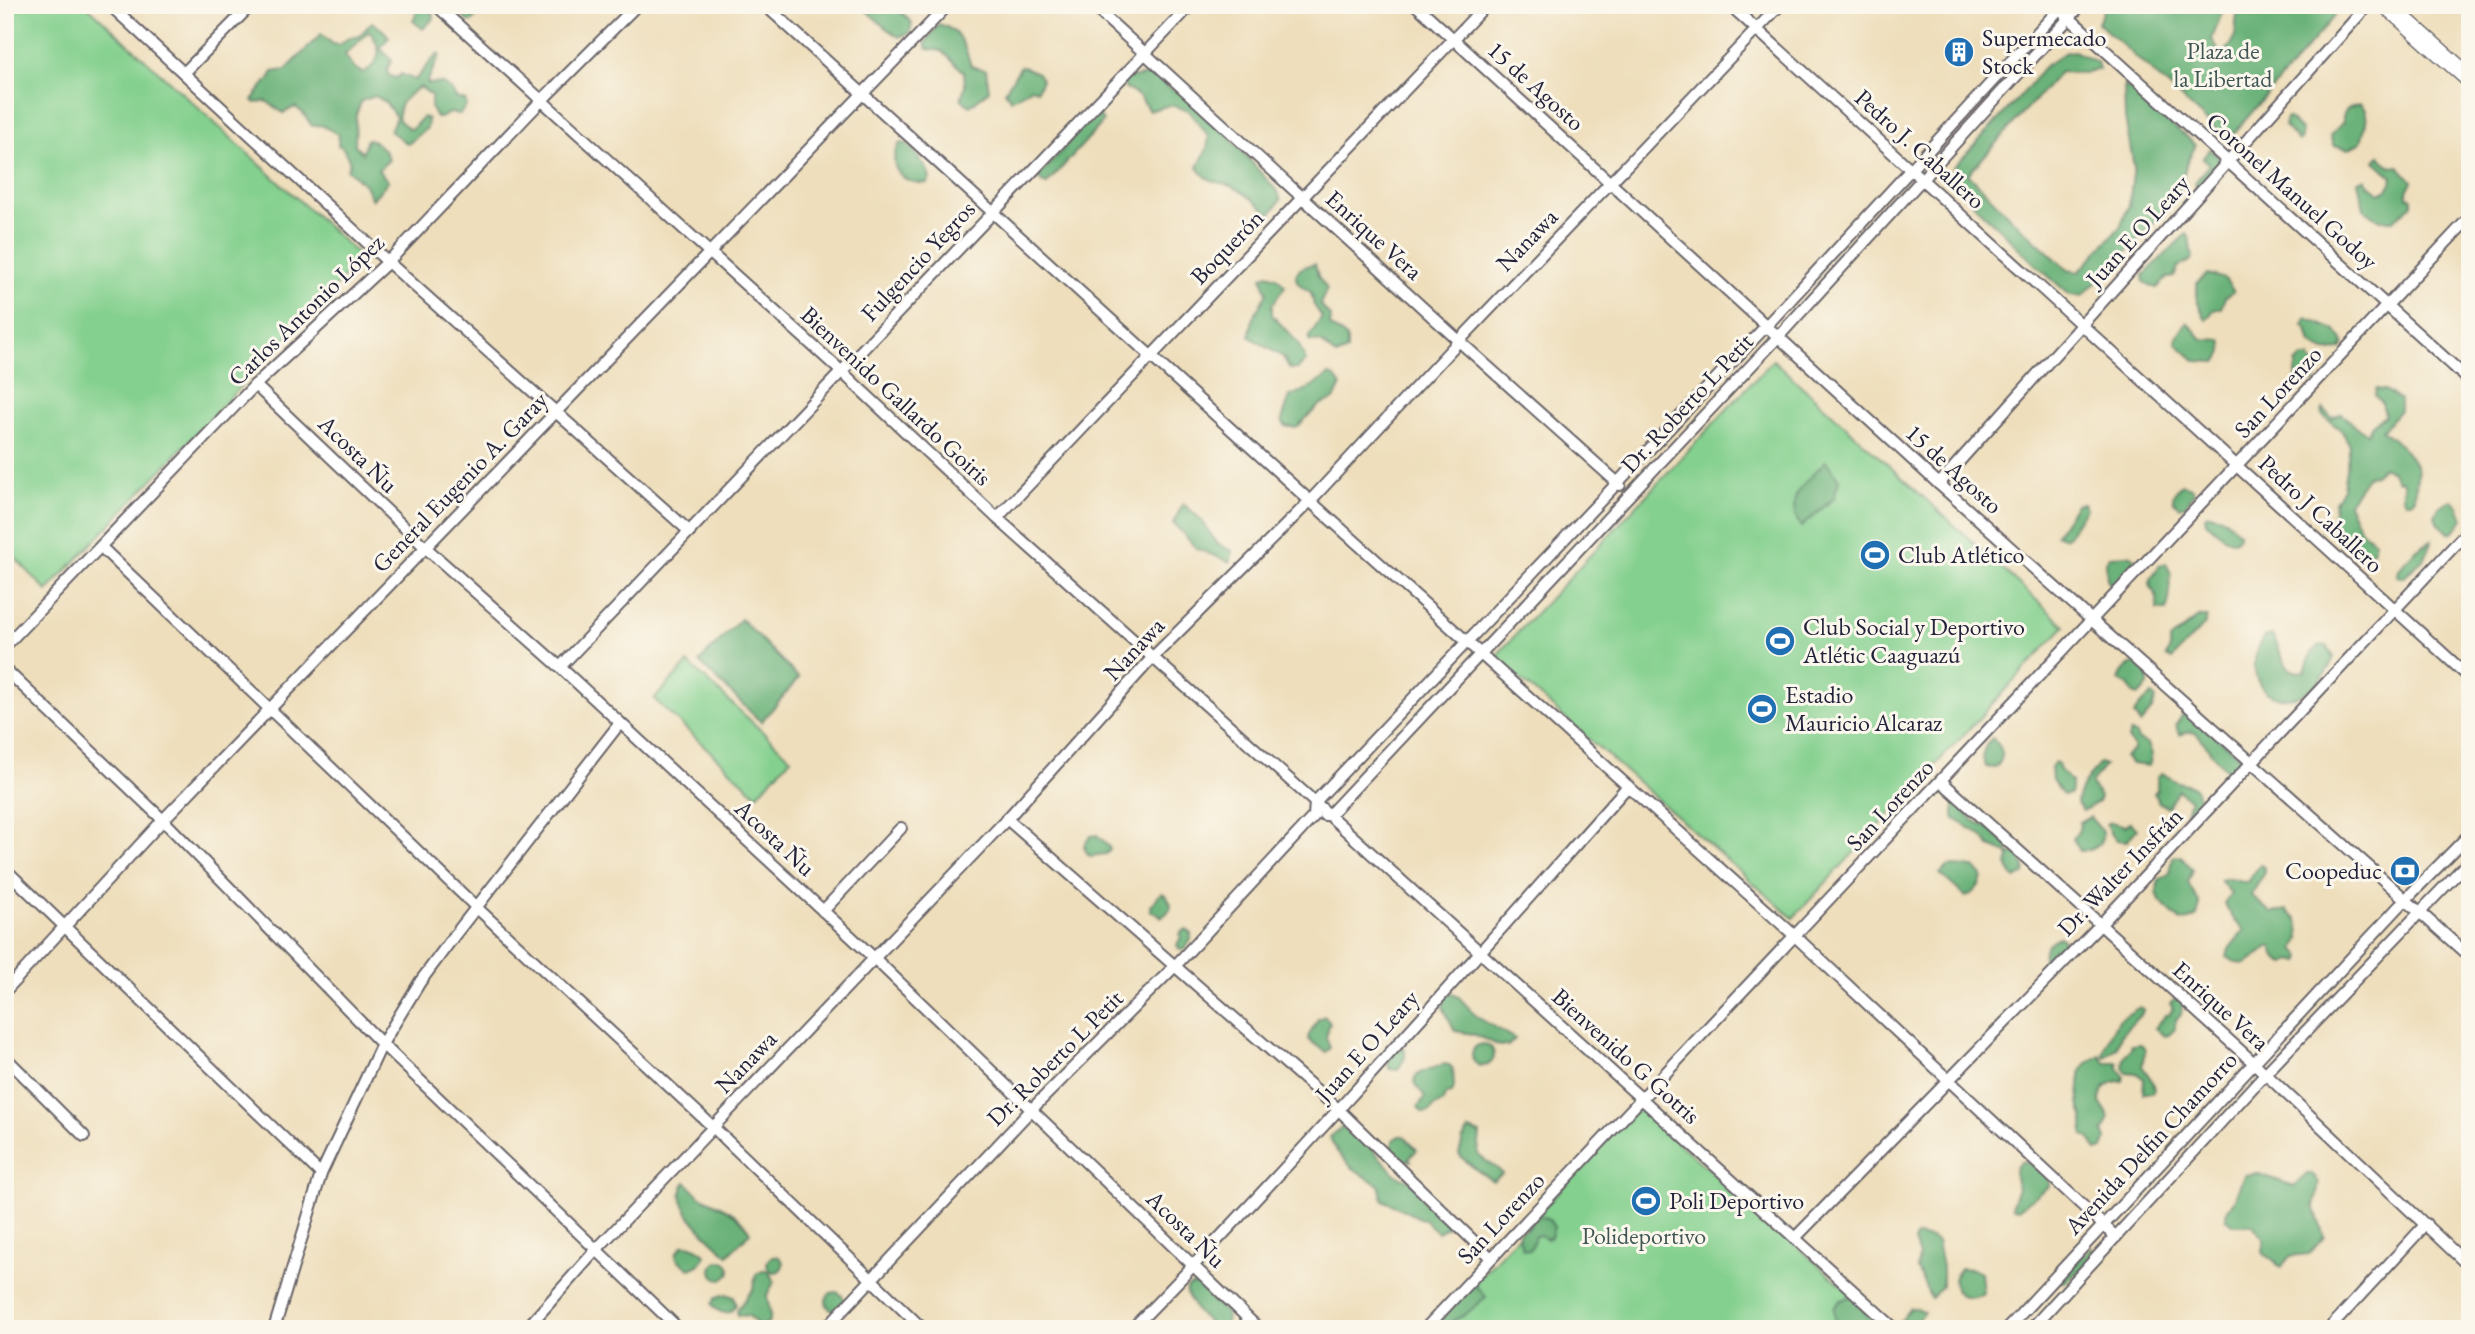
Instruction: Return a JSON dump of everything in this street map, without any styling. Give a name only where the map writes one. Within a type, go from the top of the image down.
[{"type":"highway","points":[[2387,5],[2470,79]]},
{"type":"street","points":[[110,5],[388,262],[690,532]]},
{"type":"street","points":[[184,73],[251,5]]},
{"type":"street","name":"Bienvenido Gallardo Goiris","points":[[436,5],[842,372],[997,518],[1329,815]]},
{"type":"street","name":"Carlos Antonio López","points":[[5,646],[255,385],[388,262],[636,5]]},
{"type":"street","points":[[765,5],[1310,502],[1796,936],[2116,1237]]},
{"type":"street","name":"General Eugenio A. Garay","points":[[5,991],[163,820],[948,5]]},
{"type":"street","name":"Enrique Vera","points":[[1092,5],[1630,494]]},
{"type":"street","name":"Fulgencio Yegros","points":[[560,667],[1191,5]]},
{"type":"street","name":"15 de Agosto","points":[[1416,5],[1939,484],[2470,957]]},
{"type":"street","name":"Boquerón","points":[[997,518],[1486,5]]},
{"type":"street","name":"Pedro J. Caballero","points":[[1730,5],[1922,178],[2080,326]]},
{"type":"street","name":"Nanawa","points":[[526,1329],[596,1250],[1007,819],[1153,657],[1310,502],[1459,341],[1612,184],[1780,5]]},
{"type":"street","name":"Dr. Roberto L Petit","points":[[1329,815],[1778,337],[2081,5]]},
{"type":"street","name":"Juan E O Leary","points":[[1939,484],[2368,5]]},
{"type":"street","name":"Dr. Roberto L Petit","points":[[1314,802],[1767,325],[2059,7]]},
{"type":"street","name":"Coronel Manuel Godoy","points":[[2059,7],[2470,381]]},
{"type":"street","name":"San Lorenzo","points":[[1425,1329],[2470,217]]},
{"type":"street","name":"Pedro J Caballero","points":[[2080,326],[2470,678]]},
{"type":"street","name":"Acosta Ñu","points":[[255,385],[426,548],[560,667],[874,958],[1259,1329]]},
{"type":"street","name":"Dr. Walter Insfrán","points":[[1795,1238],[2099,926],[2470,529]]},
{"type":"street","points":[[101,547],[476,907],[713,1127],[923,1329]]},
{"type":"street","points":[[5,669],[163,820],[382,1044],[679,1329]]},
{"type":"street","points":[[274,1329],[321,1174],[382,1044],[420,982],[620,723]]},
{"type":"street","name":"Enrique Vera","points":[[1941,781],[2254,1063],[2470,1267]]},
{"type":"street","name":"Juan E O Leary","points":[[1132,1329],[1338,1110],[1628,786]]},
{"type":"street","points":[[1314,802],[1314,816],[1329,815]]},
{"type":"street","name":"Bienvenido G Gotris","points":[[1329,815],[1895,1329]]},
{"type":"street","name":"Dr. Roberto L Petit","points":[[825,1329],[1031,1110],[1175,967],[1314,816]]},
{"type":"street","points":[[1007,819],[1338,1110],[1491,1258]]},
{"type":"street","points":[[823,911],[901,828]]},
{"type":"street","name":"Avenida Delfin Chamorro","points":[[2007,1329],[2406,899],[2470,834]]},
{"type":"street","name":"Avenida Delfin Chamorro","points":[[2031,1329],[2265,1074],[2470,860]]},
{"type":"street","points":[[5,869],[321,1174]]},
{"type":"street","points":[[5,1058],[84,1136]]},
{"type":"street","points":[[2329,1329],[2427,1224]]},
{"type":"green space","points":[[5,5],[86,5],[362,258],[47,591],[5,547]]},
{"type":"green space","points":[[410,5],[426,5],[431,10],[434,18],[423,29],[413,21],[417,12]]},
{"type":"green space","points":[[452,5],[485,5],[472,22],[467,21]]},
{"type":"green space","points":[[860,5],[883,5],[895,9],[912,23],[910,33],[899,37]]},
{"type":"green space","name":"Plaza de la Libertad","points":[[2106,5],[2225,5],[2212,39],[2221,55],[2233,42],[2236,19],[2242,5],[2339,5],[2337,13],[2235,132],[2220,133],[2098,23]]},
{"type":"green space","points":[[372,22],[383,30],[389,37],[380,48],[392,60],[387,69],[389,76],[397,78],[401,74],[415,80],[438,53],[440,55],[427,82],[442,83],[456,98],[466,101],[460,114],[449,113],[441,118],[436,117],[431,108],[431,95],[420,87],[411,93],[401,104],[399,120],[412,129],[423,117],[428,119],[427,128],[408,144],[390,131],[396,117],[385,102],[375,96],[361,101],[356,115],[355,145],[362,153],[367,139],[371,140],[381,147],[389,160],[378,170],[388,181],[372,200],[365,185],[347,169],[350,162],[343,148],[338,145],[339,135],[321,125],[312,126],[295,107],[283,113],[266,101],[255,103],[252,100],[273,72],[286,70],[321,34],[333,44],[339,45],[350,37],[358,37]],"holes":[[[369,31],[378,48],[378,54],[374,64],[363,73],[353,67],[345,55]]]},
{"type":"green space","points":[[939,24],[957,35],[971,66],[986,70],[989,90],[970,106],[961,99],[965,86],[964,72],[942,51],[927,49],[925,43]]},
{"type":"green space","points":[[2074,51],[2097,62],[2099,69],[2087,73],[2060,72],[1968,174],[2068,270],[2079,272],[2120,227],[2129,205],[2134,167],[2125,118],[2124,85],[2196,145],[2187,162],[2179,195],[2112,268],[2082,296],[2070,295],[1948,179],[1954,167],[2044,67],[2064,53]]},
{"type":"green space","points":[[1021,66],[1038,73],[1042,80],[1037,90],[1031,88],[1011,100],[1005,91]]},
{"type":"green space","points":[[1155,73],[1169,88],[1189,97],[1225,132],[1278,192],[1281,200],[1270,214],[1241,191],[1211,180],[1202,173],[1198,167],[1207,149],[1209,137],[1188,110],[1170,105],[1149,111],[1140,97],[1125,88],[1122,80]]},
{"type":"green space","points":[[2360,104],[2366,112],[2361,142],[2348,149],[2333,145],[2330,136],[2343,122],[2345,112]]},
{"type":"green space","points":[[1093,114],[1100,115],[1103,122],[1046,185],[1038,178]]},
{"type":"green space","points":[[2286,118],[2301,130],[2301,139],[2298,141],[2284,126]]},
{"type":"green space","points":[[900,143],[908,144],[927,169],[930,178],[927,183],[910,181],[898,173],[894,160]]},
{"type":"green space","points":[[2210,149],[2222,161],[2197,191],[2195,183],[2209,164],[2203,158]]},
{"type":"green space","points":[[2380,155],[2392,167],[2399,166],[2412,181],[2407,191],[2408,197],[2412,198],[2412,205],[2393,220],[2380,220],[2364,209],[2358,181],[2365,179],[2380,193],[2385,191],[2393,177],[2375,161]]},
{"type":"green space","points":[[2187,233],[2193,255],[2191,260],[2178,267],[2174,277],[2167,278],[2157,288],[2144,282],[2143,276]]},
{"type":"green space","points":[[1315,264],[1318,276],[1327,289],[1320,304],[1331,318],[1330,326],[1347,338],[1347,351],[1336,356],[1321,342],[1309,341],[1322,317],[1314,305],[1311,292],[1299,284],[1296,275],[1307,266]]},
{"type":"green space","points":[[1268,274],[1277,277],[1285,286],[1272,305],[1272,315],[1298,343],[1306,361],[1298,369],[1290,369],[1283,357],[1250,337],[1253,319],[1267,293],[1262,277]]},
{"type":"green space","points":[[2208,274],[2225,279],[2234,292],[2225,297],[2221,308],[2214,310],[2206,320],[2197,301],[2197,283]]},
{"type":"green space","points":[[2306,318],[2335,330],[2344,342],[2342,348],[2326,351],[2311,344],[2307,329],[2303,325]]},
{"type":"green space","points":[[2187,322],[2202,339],[2222,340],[2223,352],[2217,362],[2196,361],[2176,343]]},
{"type":"green space","points":[[2302,358],[2310,358],[2312,362],[2321,364],[2314,382],[2296,382],[2296,364]]},
{"type":"green space","name":"Club Social y Deportivo Atlétic Caaguazú","points":[[1773,360],[2065,626],[1793,918],[1495,657]]},
{"type":"green space","points":[[1329,375],[1335,377],[1341,385],[1334,400],[1321,404],[1296,428],[1285,426],[1282,420],[1290,396],[1308,389]]},
{"type":"green space","points":[[2376,389],[2385,390],[2400,400],[2400,410],[2382,430],[2410,456],[2417,469],[2417,478],[2415,498],[2412,502],[2406,502],[2403,498],[2403,482],[2398,481],[2393,472],[2383,467],[2374,475],[2368,476],[2348,504],[2361,530],[2374,541],[2374,549],[2364,560],[2354,558],[2352,553],[2355,540],[2343,546],[2339,544],[2337,529],[2332,526],[2335,502],[2343,488],[2350,445],[2341,430],[2322,415],[2323,409],[2332,418],[2342,413],[2367,433],[2371,426],[2385,415],[2382,403],[2375,396]]},
{"type":"green space","points":[[1826,461],[1839,480],[1834,498],[1801,527],[1794,507],[1795,498],[1804,483]]},
{"type":"green space","points":[[2182,484],[2191,487],[2194,492],[2186,505],[2179,507],[2173,501],[2173,495]]},
{"type":"green space","points":[[2451,500],[2458,506],[2463,519],[2454,531],[2449,533],[2438,524],[2435,516],[2439,507]]},
{"type":"green space","points":[[2083,503],[2086,508],[2069,535],[2064,538],[2056,534],[2076,504]]},
{"type":"green space","points":[[1183,504],[1201,520],[1216,541],[1233,551],[1230,562],[1197,549],[1173,523]]},
{"type":"green space","points":[[2208,514],[2226,519],[2239,533],[2239,537],[2234,541],[2224,537],[2206,522],[2205,516]]},
{"type":"green space","points":[[2432,540],[2423,560],[2403,577],[2397,575],[2411,555]]},
{"type":"green space","points":[[2110,556],[2133,556],[2132,566],[2121,579],[2110,584],[2107,580],[2106,561]]},
{"type":"green space","points":[[2166,563],[2171,574],[2169,601],[2166,610],[2157,610],[2157,597],[2150,585],[2151,578],[2159,566]]},
{"type":"green space","points":[[2199,617],[2207,617],[2205,624],[2172,659],[2166,656],[2170,649],[2170,640]]},
{"type":"green space","points":[[741,619],[799,678],[761,722],[699,662]]},
{"type":"green space","points":[[2272,635],[2287,666],[2297,672],[2305,671],[2312,652],[2319,645],[2327,646],[2334,657],[2321,679],[2306,692],[2290,698],[2275,696],[2263,688],[2256,675],[2255,658],[2263,637]]},
{"type":"green space","points":[[688,663],[791,758],[757,795],[654,699]]},
{"type":"green space","points":[[2133,664],[2148,674],[2148,686],[2139,695],[2119,680],[2124,670]]},
{"type":"green space","points":[[2152,695],[2156,698],[2152,710],[2140,724],[2134,715],[2139,706]]},
{"type":"green space","points":[[2189,713],[2239,756],[2237,773],[2230,773],[2195,733],[2179,735],[2176,725],[2182,716]]},
{"type":"green space","points":[[2130,733],[2136,734],[2137,739],[2148,744],[2152,754],[2149,766],[2132,764],[2125,757],[2133,750],[2128,739]]},
{"type":"green space","points":[[1992,738],[2002,753],[1995,768],[1986,767],[1983,759],[1985,748]]},
{"type":"green space","points":[[2055,762],[2071,782],[2071,794],[2063,795],[2052,780],[2051,767]]},
{"type":"green space","points":[[2100,763],[2105,765],[2091,784],[2100,797],[2098,802],[2083,811],[2077,803],[2080,792]]},
{"type":"green space","points":[[2162,773],[2196,789],[2201,803],[2191,814],[2186,813],[2190,800],[2178,790],[2168,807],[2158,802],[2154,793],[2157,790],[2157,777]]},
{"type":"green space","points":[[1954,800],[1963,805],[1965,813],[1973,820],[1989,828],[2007,843],[2009,854],[1990,846],[1980,834],[1955,819]]},
{"type":"green space","points":[[2090,817],[2101,830],[2102,839],[2093,848],[2080,851],[2073,839],[2079,830],[2080,822]]},
{"type":"green space","points":[[2110,822],[2126,826],[2130,822],[2137,829],[2127,841],[2117,840],[2111,835],[2106,824]]},
{"type":"green space","points":[[1097,835],[1110,850],[1106,854],[1090,856],[1084,845],[1091,836]]},
{"type":"green space","points":[[2018,853],[2025,867],[2024,874],[2015,879],[2007,865],[2010,854]]},
{"type":"green space","points":[[2181,856],[2193,870],[2188,883],[2200,904],[2197,916],[2181,921],[2159,899],[2157,887],[2159,880],[2170,873],[2173,857]]},
{"type":"green space","points":[[2260,865],[2264,867],[2264,874],[2251,895],[2271,913],[2287,910],[2296,919],[2300,939],[2295,949],[2302,957],[2300,962],[2292,960],[2283,963],[2276,957],[2272,946],[2246,964],[2237,963],[2227,957],[2229,949],[2244,930],[2224,903],[2231,894],[2220,880],[2248,882]]},
{"type":"green space","points":[[1949,866],[1974,867],[1982,876],[1977,888],[1966,897],[1940,874]]},
{"type":"green space","points":[[1161,893],[1166,895],[1171,904],[1170,910],[1162,917],[1151,911],[1150,906]]},
{"type":"green space","points":[[1186,929],[1191,934],[1191,940],[1185,949],[1180,950],[1177,945],[1180,934]]},
{"type":"green space","points":[[2059,937],[2063,940],[2063,947],[2053,949],[2043,961],[2047,946]]},
{"type":"green space","points":[[1450,993],[1459,997],[1477,1017],[1515,1039],[1508,1046],[1500,1046],[1473,1034],[1455,1031],[1443,1007],[1444,998]]},
{"type":"green space","points":[[2179,995],[2184,1002],[2181,1014],[2175,1020],[2175,1029],[2164,1036],[2155,1028],[2169,1015],[2173,1008],[2170,1003]]},
{"type":"green space","points":[[2140,1007],[2143,1009],[2142,1013],[2121,1035],[2117,1048],[2105,1057],[2103,1054],[2111,1032],[2120,1019]]},
{"type":"green space","points":[[1325,1016],[1330,1022],[1326,1037],[1330,1048],[1326,1052],[1308,1037],[1318,1019]]},
{"type":"green space","points":[[1479,1044],[1487,1044],[1494,1051],[1494,1059],[1487,1066],[1479,1066],[1472,1059],[1472,1051]]},
{"type":"green space","points":[[2141,1044],[2145,1050],[2142,1066],[2153,1082],[2153,1093],[2143,1093],[2144,1079],[2136,1073],[2126,1072],[2123,1067],[2124,1056],[2132,1048],[2131,1045]]},
{"type":"green space","points":[[1402,1047],[1405,1049],[1405,1057],[1398,1070],[1390,1069],[1388,1065],[1391,1052]]},
{"type":"green space","points":[[2100,1055],[2106,1063],[2118,1063],[2117,1067],[2124,1076],[2123,1081],[2109,1084],[2101,1093],[2100,1103],[2109,1120],[2103,1131],[2106,1140],[2103,1149],[2097,1151],[2090,1139],[2083,1135],[2083,1116],[2079,1100],[2080,1073],[2086,1064]]},
{"type":"green space","points":[[1443,1064],[1453,1069],[1452,1093],[1446,1094],[1442,1103],[1429,1112],[1423,1113],[1418,1107],[1425,1097],[1417,1086],[1415,1077]]},
{"type":"green space","name":"Poli Deportivo","points":[[1637,1107],[1892,1329],[1432,1329]]},
{"type":"green space","points":[[1341,1128],[1353,1128],[1396,1175],[1412,1181],[1423,1200],[1437,1207],[1449,1226],[1438,1232],[1424,1220],[1383,1200],[1379,1185],[1350,1165],[1333,1145],[1330,1137]]},
{"type":"green space","points":[[1469,1130],[1480,1134],[1478,1154],[1502,1174],[1493,1181],[1459,1154]]},
{"type":"green space","points":[[1404,1136],[1417,1150],[1409,1158],[1411,1161],[1403,1160],[1392,1151],[1393,1140]]},
{"type":"green space","points":[[2022,1161],[2044,1173],[2049,1186],[2018,1209],[2013,1208],[2012,1204],[2018,1188],[2015,1170]]},
{"type":"green space","points":[[2259,1174],[2294,1186],[2307,1174],[2312,1174],[2319,1184],[2314,1206],[2324,1237],[2309,1254],[2290,1256],[2281,1267],[2263,1253],[2264,1240],[2253,1225],[2234,1225],[2227,1219],[2226,1213],[2244,1175]]},
{"type":"green space","points":[[686,1182],[700,1196],[735,1215],[750,1233],[728,1255],[703,1232],[687,1211],[682,1201]]},
{"type":"green space","points":[[1538,1216],[1548,1218],[1554,1227],[1551,1237],[1547,1239],[1540,1235],[1535,1236],[1529,1250],[1523,1249],[1518,1235],[1520,1231],[1530,1227],[1530,1222]]},
{"type":"green space","points":[[1916,1236],[1931,1238],[1937,1242],[1942,1267],[1942,1286],[1931,1299],[1917,1269],[1919,1256],[1914,1242]]},
{"type":"green space","points":[[683,1245],[696,1247],[706,1256],[699,1265],[690,1269],[677,1259],[676,1254]]},
{"type":"green space","points":[[2092,1247],[2095,1255],[2067,1282],[2060,1282],[2060,1278]]},
{"type":"green space","points":[[772,1256],[778,1256],[783,1264],[781,1270],[772,1272],[767,1267],[767,1261]]},
{"type":"green space","points":[[717,1261],[725,1261],[730,1270],[728,1277],[717,1279],[712,1274],[712,1266]]},
{"type":"green space","points":[[1960,1268],[1981,1273],[1983,1294],[1961,1295],[1955,1290],[1954,1279]]},
{"type":"green space","points":[[765,1270],[774,1282],[767,1295],[770,1318],[760,1327],[749,1316],[738,1315],[737,1310],[753,1289],[756,1274]]},
{"type":"green space","points":[[1474,1284],[1486,1297],[1465,1315],[1445,1325],[1442,1318]]},
{"type":"green space","points":[[1192,1285],[1203,1288],[1224,1311],[1227,1319],[1225,1324],[1215,1328],[1197,1312],[1186,1293],[1187,1288]]},
{"type":"green space","points":[[835,1292],[841,1295],[844,1301],[841,1307],[835,1310],[829,1307],[826,1301],[829,1295]]},
{"type":"green space","points":[[726,1294],[734,1297],[736,1304],[732,1311],[723,1313],[712,1304],[717,1297]]},
{"type":"green space","points":[[1853,1297],[1867,1317],[1881,1329],[1842,1325],[1835,1320],[1834,1308],[1841,1300]]},
{"type":"green space","points":[[1911,1308],[1924,1312],[1913,1328],[1900,1322]]},
{"type":"place","name":"Supermecado Stock","points":[[1959,52]]},
{"type":"place","name":"Club Atlético","points":[[1875,555]]},
{"type":"place","name":"Club Social y Deportivo Atlétic Caaguazú","points":[[1780,641]]},
{"type":"place","name":"Estadio Mauricio Alcaraz","points":[[1762,709]]},
{"type":"place","name":"Coopeduc","points":[[2405,871]]},
{"type":"place","name":"Poli Deportivo","points":[[1646,1201]]},
{"type":"park label","name":"Polideportivo","points":[[1644,1236]]}]
